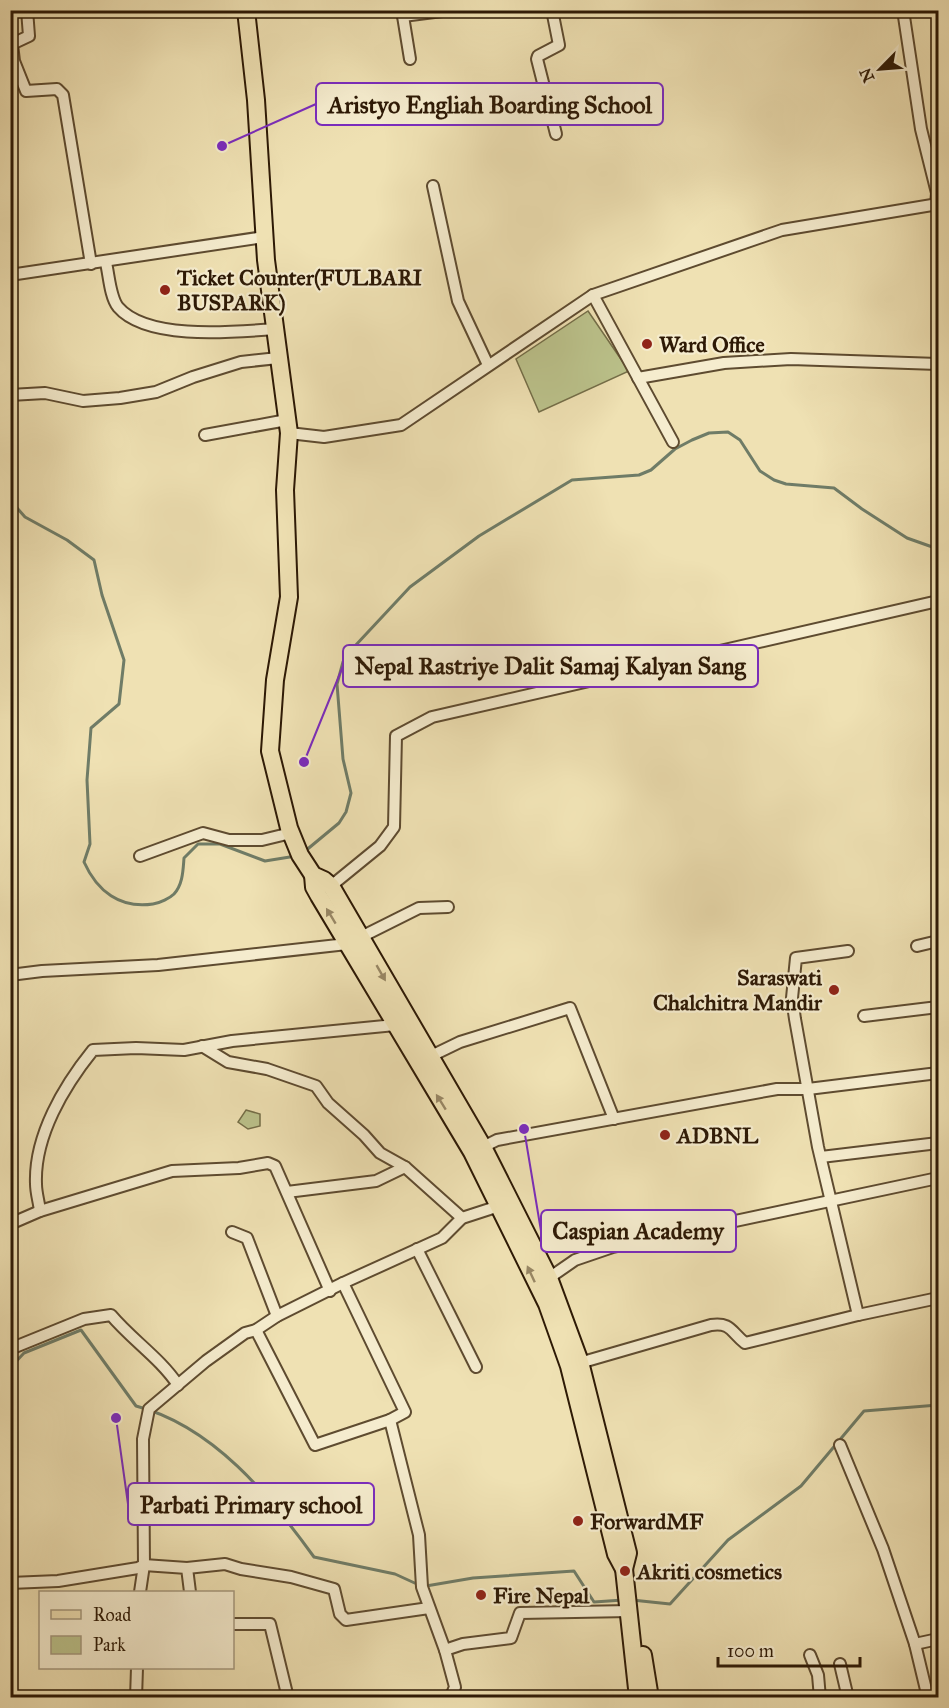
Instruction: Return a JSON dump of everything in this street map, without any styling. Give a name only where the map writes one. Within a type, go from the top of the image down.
[{"type":"main road","points":[[246,10],[256,100],[264,237],[288,427],[285,490],[288,597],[275,680],[270,751],[291,833],[306,866],[313,875],[331,886],[353,941],[395,1025],[478,1150],[499,1206],[574,1364]]},
{"type":"main road","points":[[313,875],[314,887],[353,941],[429,1057],[549,1278],[574,1364],[616,1554],[625,1576],[634,1639],[642,1653],[650,1698]]},
{"type":"main road","points":[[634,1639],[630,1647],[638,1698]]},
{"type":"street","points":[[27,10],[28,36],[12,44],[14,61],[26,91],[50,88],[61,91],[91,264]]},
{"type":"street","points":[[410,59],[402,14],[450,10]]},
{"type":"street","points":[[552,10],[559,45],[538,56],[537,59],[556,134]]},
{"type":"street","points":[[205,435],[288,427],[324,436],[401,425],[593,295],[782,230],[937,204],[937,193],[921,129],[903,10]]},
{"type":"street","points":[[433,186],[458,301],[488,365]]},
{"type":"street","points":[[10,275],[264,237]]},
{"type":"street","points":[[106,262],[117,306],[134,321],[208,333],[276,329]]},
{"type":"street","points":[[593,295],[673,442]]},
{"type":"street","points":[[10,395],[45,393],[83,401],[120,398],[156,392],[193,376],[241,362],[278,358]]},
{"type":"street","points":[[638,378],[724,363],[791,359],[939,364]]},
{"type":"street","points":[[331,886],[380,846],[394,826],[396,736],[432,717],[939,601]]},
{"type":"street","points":[[140,856],[203,832],[229,840],[262,840],[291,833]]},
{"type":"street","points":[[10,975],[42,970],[158,965],[353,941],[368,931],[419,908],[448,907]]},
{"type":"street","points":[[917,946],[939,941]]},
{"type":"street","points":[[848,951],[796,958],[792,998],[821,1157],[858,1315]]},
{"type":"street","points":[[864,1016],[939,1007]]},
{"type":"street","points":[[429,1057],[460,1042],[570,1008],[614,1119]]},
{"type":"street","points":[[40,1211],[35,1184],[40,1144],[73,1075],[93,1050],[136,1048],[184,1050],[202,1046],[395,1025]]},
{"type":"street","points":[[202,1046],[228,1062],[267,1069],[316,1086],[327,1103],[364,1135],[380,1153],[405,1167],[462,1218]]},
{"type":"street","points":[[478,1150],[497,1140],[777,1089],[808,1089],[939,1073]]},
{"type":"street","points":[[821,1157],[939,1143]]},
{"type":"street","points":[[10,1224],[40,1211],[131,1182],[171,1172],[239,1168],[268,1163],[275,1167],[330,1291]]},
{"type":"street","points":[[287,1192],[376,1181],[405,1167]]},
{"type":"street","points":[[549,1278],[575,1260],[613,1247],[939,1178]]},
{"type":"street","points":[[140,1591],[144,1565],[143,1439],[149,1409],[245,1333],[256,1330],[277,1316],[343,1283],[442,1238],[462,1218],[499,1206]]},
{"type":"street","points":[[232,1232],[247,1238],[277,1316]]},
{"type":"street","points":[[417,1249],[476,1367]]},
{"type":"street","points":[[256,1330],[315,1445],[390,1420],[405,1412],[343,1283]]},
{"type":"street","points":[[574,1364],[711,1325],[723,1323],[730,1326],[745,1343],[939,1298]]},
{"type":"street","points":[[10,1349],[84,1318],[111,1315],[128,1334],[166,1367],[178,1384]]},
{"type":"street","points":[[390,1420],[419,1535],[422,1587],[445,1650],[455,1687],[452,1694],[446,1698]]},
{"type":"street","points":[[840,1445],[883,1549],[915,1644],[928,1698]]},
{"type":"street","points":[[10,1583],[58,1581],[138,1568],[144,1565],[187,1568],[225,1564],[241,1569],[291,1576],[334,1589],[340,1614],[346,1620],[429,1608]]},
{"type":"street","points":[[187,1568],[190,1591]]},
{"type":"street","points":[[445,1650],[463,1644],[511,1638],[520,1613],[630,1609]]},
{"type":"street","points":[[234,1624],[270,1624],[288,1698]]},
{"type":"street","points":[[915,1644],[939,1639]]},
{"type":"street","points":[[810,1655],[818,1675],[820,1698]]},
{"type":"street","points":[[840,1664],[848,1698]]},
{"type":"street","points":[[136,1669],[136,1698]]},
{"type":"green space","points":[[588,311],[629,371],[539,412],[516,359]]},
{"type":"green space","points":[[246,1110],[260,1114],[260,1126],[248,1129],[238,1122]]},
{"type":"waterway","points":[[304,852],[339,823],[346,812],[351,793],[343,759],[337,684],[343,662],[410,587],[479,536],[572,480],[639,475],[651,470],[675,449],[692,440],[709,433],[728,432],[740,440],[760,471],[774,480],[786,484],[834,488],[907,538],[938,549]]},
{"type":"waterway","points":[[10,500],[25,517],[67,540],[94,560],[102,595],[124,660],[119,704],[91,728],[87,780],[90,844],[84,862],[96,882],[120,901],[130,904],[153,904],[174,894],[182,877],[184,858],[198,844],[220,844],[265,861],[296,856]]},
{"type":"waterway","points":[[10,1368],[24,1353],[81,1330],[136,1406],[190,1429],[215,1446],[259,1488],[314,1557],[395,1574],[419,1585]]},
{"type":"waterway","points":[[632,1600],[670,1604],[728,1540],[801,1486],[864,1411],[938,1405]]},
{"type":"waterway","points":[[426,1586],[473,1578],[574,1571],[594,1602],[623,1600]]},
{"type":"place","name":"Aristyo Engliah Boarding School","points":[[222,146]]},
{"type":"place","name":"Ticket Counter(FULBARI BUSPARK)","points":[[165,290]]},
{"type":"place","name":"Ward Office","points":[[647,344]]},
{"type":"place","name":"Nepal Rastriye Dalit Samaj Kalyan Sang","points":[[304,762]]},
{"type":"place","name":"Saraswati Chalchitra Mandir","points":[[834,990]]},
{"type":"place","name":"Caspian Academy","points":[[524,1129]]},
{"type":"place","name":"ADBNL","points":[[665,1135]]},
{"type":"place","name":"Parbati Primary school","points":[[116,1418]]},
{"type":"place","name":"ForwardMF","points":[[578,1521]]},
{"type":"place","name":"Akriti cosmetics","points":[[625,1571]]},
{"type":"place","name":"Fire Nepal","points":[[481,1595]]}]
